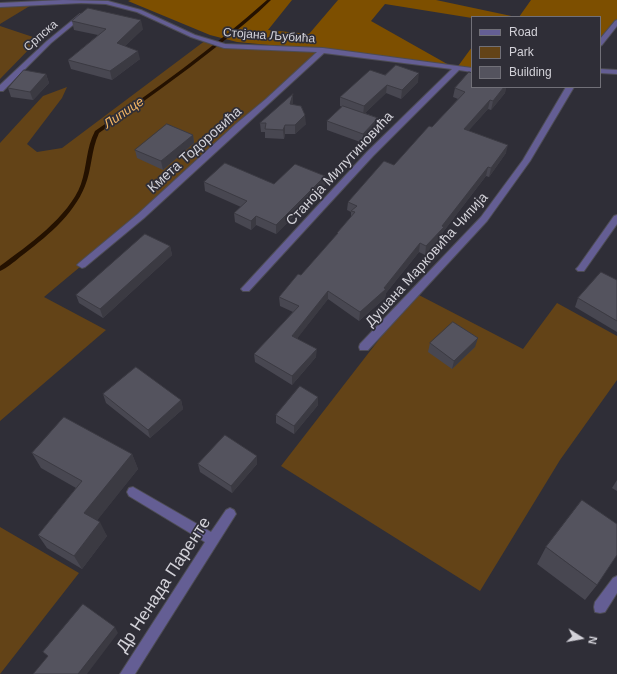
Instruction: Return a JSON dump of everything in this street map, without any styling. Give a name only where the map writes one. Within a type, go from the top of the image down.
[{"type":"street","name":"Стојана Љубића","points":[[0,5],[96,0],[139,11],[211,42],[224,46],[323,50],[471,70]]},
{"type":"street","name":"Српска","points":[[0,89],[96,0]]},
{"type":"street","points":[[601,43],[617,22]]},
{"type":"street","name":"Кмета Тодоровића","points":[[82,265],[141,216],[239,126],[269,102],[323,50]]},
{"type":"street","name":"Станоја Милутиновића","points":[[246,289],[370,154],[456,69]]},
{"type":"street","points":[[601,71],[617,72]]},
{"type":"street","name":"Душана Марковића Чипија","points":[[364,347],[484,219],[526,161],[569,88]]},
{"type":"street","points":[[581,269],[617,218]]},
{"type":"street","points":[[133,492],[212,539]]},
{"type":"street","name":"Др Ненада Паренте","points":[[127,674],[212,539],[230,514]]},
{"type":"street","points":[[600,607],[617,582]]},
{"type":"green space","points":[[33,4],[0,24],[0,5]]},
{"type":"green space","points":[[0,26],[39,39],[0,79]]},
{"type":"green space","points":[[206,40],[224,46],[323,50],[141,216],[44,297],[106,330],[0,421],[0,143],[43,96],[67,87],[62,98],[27,144],[37,152],[62,148]]},
{"type":"green space","points":[[415,293],[523,349],[557,303],[617,336],[617,380],[560,460],[480,591],[281,466]]},
{"type":"green space","points":[[0,527],[79,573],[0,674]]},
{"type":"shaded area","points":[[292,0],[268,30],[309,34],[338,0],[436,0],[511,16],[471,16],[471,18],[385,4],[371,21],[456,69],[312,49],[237,42],[210,35],[128,1]]},
{"type":"shaded area","points":[[531,0],[617,0],[617,23],[601,44],[601,16],[520,16]]},
{"type":"shaded area","points":[[471,48],[471,70],[456,69]]},
{"type":"building","points":[[88,8],[141,20],[117,43],[138,51],[110,71],[68,60],[106,29],[72,21]]},
{"type":"building","points":[[396,65],[419,73],[402,90],[387,85],[364,106],[340,97],[370,70],[385,75]]},
{"type":"building","points":[[24,70],[46,74],[30,92],[8,88]]},
{"type":"building","points":[[469,72],[471,73],[471,88],[503,88],[493,101],[490,100],[464,129],[508,145],[491,168],[488,167],[442,226],[444,227],[426,246],[420,243],[384,288],[386,289],[360,312],[328,291],[292,336],[317,349],[292,376],[254,354],[299,306],[279,297],[298,274],[301,275],[355,212],[351,211],[357,206],[348,202],[384,161],[394,165],[429,126],[432,127],[465,92],[455,88]]},
{"type":"building","points":[[293,94],[290,104],[301,106],[305,115],[295,125],[285,125],[283,130],[265,129],[266,123],[260,123]]},
{"type":"building","points":[[343,106],[378,118],[363,134],[327,121]]},
{"type":"building","points":[[167,124],[193,135],[161,161],[135,150]]},
{"type":"building","points":[[225,163],[274,184],[295,164],[325,176],[276,225],[256,216],[251,221],[234,213],[247,201],[204,182]]},
{"type":"building","points":[[145,234],[170,246],[100,309],[76,295]]},
{"type":"building","points":[[601,272],[617,280],[617,321],[578,298]]},
{"type":"building","points":[[453,322],[478,338],[454,361],[430,343]]},
{"type":"building","points":[[136,367],[181,400],[148,430],[103,394]]},
{"type":"building","points":[[300,386],[318,397],[294,426],[276,415]]},
{"type":"building","points":[[64,417],[132,454],[84,513],[100,522],[74,556],[38,535],[82,481],[32,453]]},
{"type":"building","points":[[225,435],[257,456],[231,486],[198,464]]},
{"type":"building","points":[[582,500],[617,524],[617,555],[597,585],[546,547]]},
{"type":"building","points":[[83,604],[115,627],[78,674],[33,674],[48,656],[43,652]]},
{"type":"waterway","name":"Липице","points":[[0,269],[47,232],[69,209],[83,185],[90,151],[97,132],[228,36],[269,0]]}]
